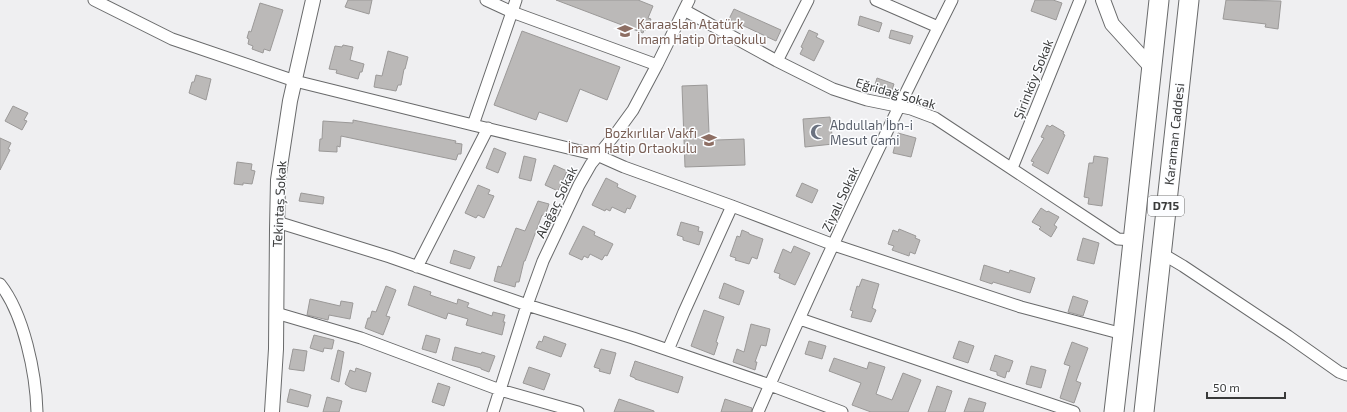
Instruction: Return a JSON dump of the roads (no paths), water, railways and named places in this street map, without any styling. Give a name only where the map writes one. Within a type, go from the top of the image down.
[{"type":"highway","name":"D715","points":[[1114,412],[1159,0]]},
{"type":"highway","name":"Karaman Caddesi","points":[[1144,412],[1189,0]]},
{"type":"street","points":[[94,0],[172,39],[295,82],[597,155],[624,167],[834,245],[1021,307],[1123,334]]},
{"type":"street","name":"Tekintaş Sokak","points":[[272,412],[276,349],[278,180],[290,101],[313,0]]},
{"type":"street","points":[[486,0],[512,12],[657,66]]},
{"type":"street","points":[[473,125],[516,0]]},
{"type":"street","name":"Alağaç Sokak","points":[[492,412],[543,261],[572,199],[584,174],[597,155],[618,132],[633,110],[657,66],[689,0]]},
{"type":"street","points":[[777,61],[808,0]]},
{"type":"street","points":[[876,0],[938,27]]},
{"type":"street","name":"Ziyalı Sokak","points":[[758,412],[899,106],[952,0]]},
{"type":"street","name":"Şirinköy Sokak","points":[[1012,168],[1080,0]]},
{"type":"street","points":[[1103,0],[1112,24],[1151,66]]},
{"type":"street","name":"Eğridağ Sokak","points":[[684,10],[777,61],[833,89],[867,100],[922,112],[935,118],[1118,238],[1133,240]]},
{"type":"street","points":[[417,267],[488,128]]},
{"type":"street","points":[[668,350],[732,206]]},
{"type":"street","points":[[277,222],[668,350],[770,385],[839,411]]},
{"type":"street","points":[[1161,254],[1183,266],[1339,372],[1347,375]]},
{"type":"street","points":[[0,284],[16,310],[27,346],[36,395],[37,412]]},
{"type":"street","points":[[276,313],[361,338],[500,390],[578,412]]},
{"type":"street","points":[[800,319],[1074,412]]},
{"type":"place","name":"Karaaslan Atatürk İmam Hatip Ortaokulu","points":[[625,31]]},
{"type":"place","name":"Abdullah İbn-i Mesut Cami","points":[[818,132]]},
{"type":"place","name":"Bozkırlılar Vakfı İmam Hatip Ortaokulu","points":[[709,140]]}]
